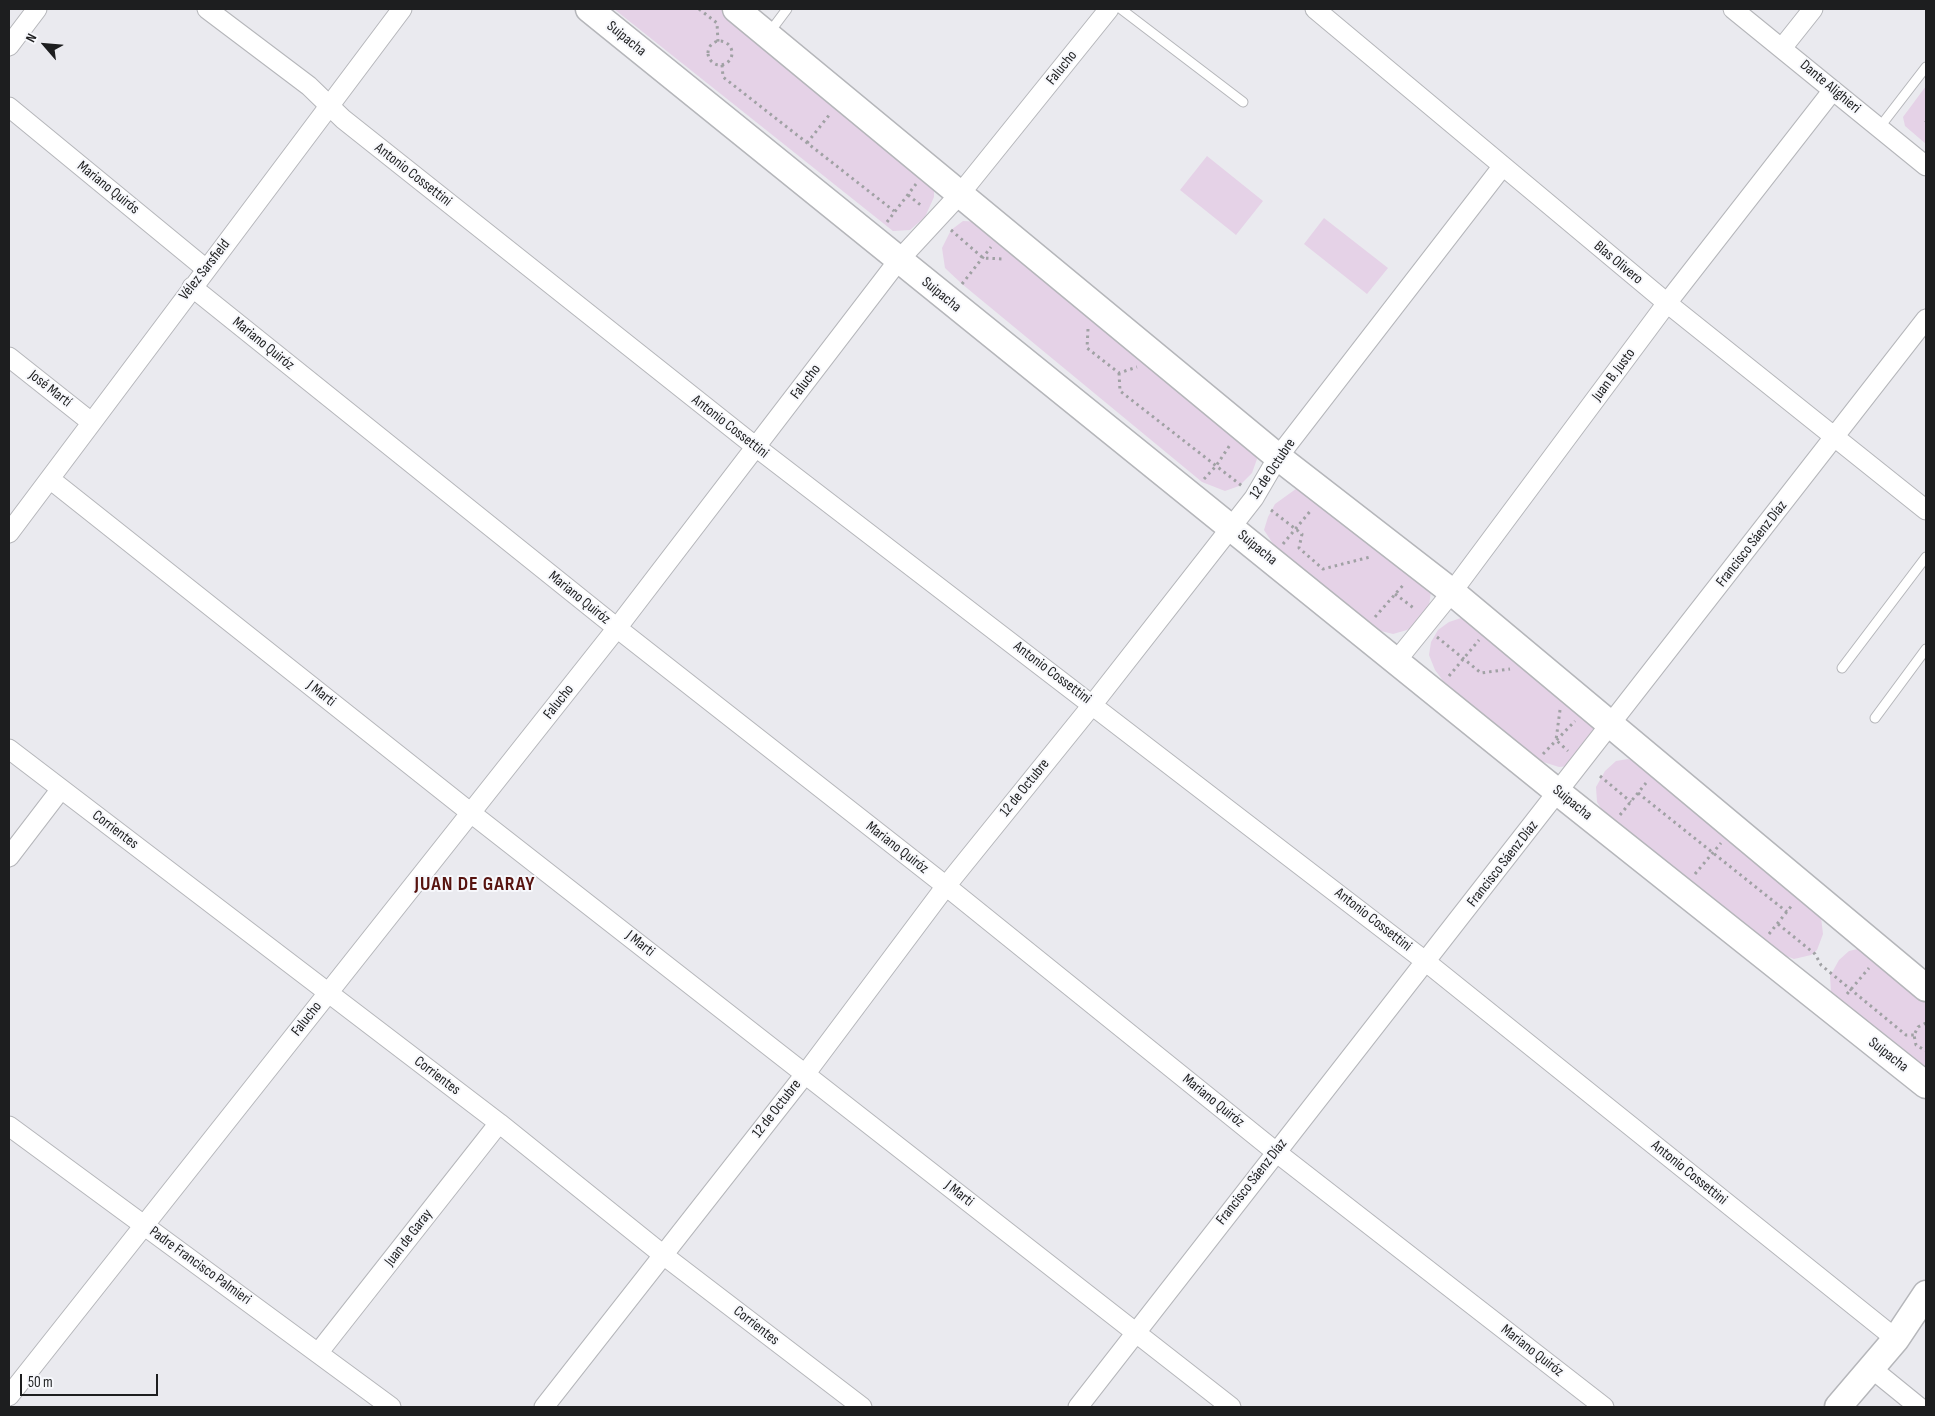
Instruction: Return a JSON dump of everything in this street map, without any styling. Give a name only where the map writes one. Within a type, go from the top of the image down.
[{"type":"street","points":[[9,46],[37,9]]},
{"type":"street","name":"Antonio Cossettini","points":[[207,9],[310,86],[329,106],[756,447],[1093,704],[1425,961],[1896,1339]]},
{"type":"street","name":"Vélez Sarsfield","points":[[9,533],[402,9]]},
{"type":"street","name":"Suipacha","points":[[589,9],[898,261],[1397,660],[1559,793],[1926,1085]]},
{"type":"street","points":[[736,9],[1278,457],[1412,576],[1452,592],[1926,988]]},
{"type":"street","name":"Falucho","points":[[9,1396],[617,628],[898,261],[960,194],[1109,9]]},
{"type":"street","name":"Blas Olivero","points":[[1315,9],[1502,167],[1926,510]]},
{"type":"street","name":"Dante Alighieri","points":[[1733,9],[1926,166]]},
{"type":"street","points":[[1782,48],[1813,9]]},
{"type":"street","name":"Juan B. Justo","points":[[1397,660],[1452,592],[1668,303],[1833,90]]},
{"type":"street","name":"Mariano Quirós","points":[[9,107],[206,269]]},
{"type":"street","name":"12 de Octubre","points":[[544,1407],[662,1254],[806,1073],[946,886],[1093,704],[1254,498],[1278,457],[1502,167]]},
{"type":"street","name":"Mariano Quiróz","points":[[192,287],[617,628],[946,886],[1276,1152],[1604,1407]]},
{"type":"street","name":"Francisco Sáenz Díaz","points":[[1078,1407],[1425,961],[1612,725],[1926,319]]},
{"type":"street","name":"José Martí","points":[[9,357],[92,422]]},
{"type":"street","name":"J Marti","points":[[50,479],[471,814],[806,1073],[1231,1407]]},
{"type":"street","name":"Corrientes","points":[[9,749],[499,1123],[662,1254],[862,1407]]},
{"type":"street","points":[[9,858],[61,789]]},
{"type":"street","name":"Juan de Garay","points":[[318,1353],[499,1123]]},
{"type":"street","name":"Padre Francisco Palmieri","points":[[9,1126],[392,1407]]},
{"type":"street","points":[[1896,1339],[1926,1294]]},
{"type":"street","points":[[1838,1407],[1896,1339],[1926,1313]]},
{"type":"street","points":[[1870,1368],[1919,1407]]},
{"type":"lane","points":[[767,35],[787,9]]},
{"type":"lane","points":[[1121,9],[1243,102]]},
{"type":"lane","points":[[1879,128],[1926,67]]},
{"type":"lane","points":[[1842,668],[1926,557]]},
{"type":"lane","points":[[1875,718],[1926,649]]},
{"type":"path","points":[[699,9],[717,24],[718,42]]},
{"type":"path","points":[[718,42],[725,42],[732,51],[729,62],[722,65],[712,61],[709,54],[711,46],[718,42]]},
{"type":"path","points":[[722,65],[723,77],[894,211]]},
{"type":"path","points":[[807,143],[834,110]]},
{"type":"path","points":[[885,225],[920,180]]},
{"type":"path","points":[[908,195],[928,210]]},
{"type":"path","points":[[951,230],[982,258],[1004,258],[1011,265]]},
{"type":"path","points":[[962,284],[994,242]]},
{"type":"path","points":[[1088,327],[1087,348],[1119,373],[1120,391],[1245,487]]},
{"type":"path","points":[[1119,373],[1138,367],[1145,373]]},
{"type":"path","points":[[1224,440],[1228,449]]},
{"type":"path","points":[[1202,482],[1216,466],[1232,442]]},
{"type":"path","points":[[1278,550],[1318,502]]},
{"type":"path","points":[[1272,510],[1302,534],[1298,548],[1323,568],[1369,556],[1376,562]]},
{"type":"path","points":[[1397,579],[1412,576]]},
{"type":"path","points":[[1369,623],[1412,576]]},
{"type":"path","points":[[1424,626],[1481,673],[1512,668]]},
{"type":"path","points":[[1444,682],[1481,638]]},
{"type":"path","points":[[1553,704],[1560,710],[1556,740]]},
{"type":"path","points":[[1537,760],[1580,716]]},
{"type":"path","points":[[1600,776],[1631,802]]},
{"type":"path","points":[[1614,823],[1649,780]]},
{"type":"path","points":[[1638,793],[1787,912]]},
{"type":"path","points":[[1692,878],[1723,840]]},
{"type":"path","points":[[1767,937],[1797,900]]},
{"type":"path","points":[[1778,924],[1814,954],[1821,965],[1906,1036],[1914,1036]]},
{"type":"path","points":[[1845,997],[1874,962]]},
{"type":"path","points":[[1926,1023],[1918,1027],[1914,1036],[1916,1045],[1926,1051]]},
{"type":"shaded area","points":[[614,9],[722,9],[934,179],[934,197],[925,217],[910,230],[893,231]]},
{"type":"shaded area","points":[[1926,86],[1926,144],[1905,126],[1903,117]]},
{"type":"shaded area","points":[[1207,156],[1263,201],[1236,235],[1180,190]]},
{"type":"shaded area","points":[[1324,218],[1388,268],[1367,294],[1304,244]]},
{"type":"shaded area","points":[[963,221],[982,222],[1256,447],[1257,459],[1252,473],[1239,486],[1225,491],[1202,482],[962,284],[945,268],[942,248],[951,230]]},
{"type":"shaded area","points":[[1300,486],[1431,591],[1429,606],[1421,621],[1407,630],[1393,634],[1381,631],[1277,550],[1264,530],[1268,517],[1275,504]]},
{"type":"shaded area","points":[[1461,618],[1475,623],[1593,722],[1595,734],[1571,766],[1559,767],[1537,760],[1444,682],[1435,670],[1429,655],[1431,642],[1438,630],[1449,622]]},
{"type":"shaded area","points":[[1628,759],[1643,764],[1821,917],[1823,934],[1817,950],[1811,955],[1794,959],[1776,952],[1605,815],[1597,802],[1596,787],[1605,771],[1616,761]]},
{"type":"shaded area","points":[[1862,948],[1926,993],[1926,1076],[1839,1004],[1831,992],[1830,976],[1839,960],[1849,951]]},
{"type":"district","name":"JUAN DE GARAY","points":[[475,885]]}]
